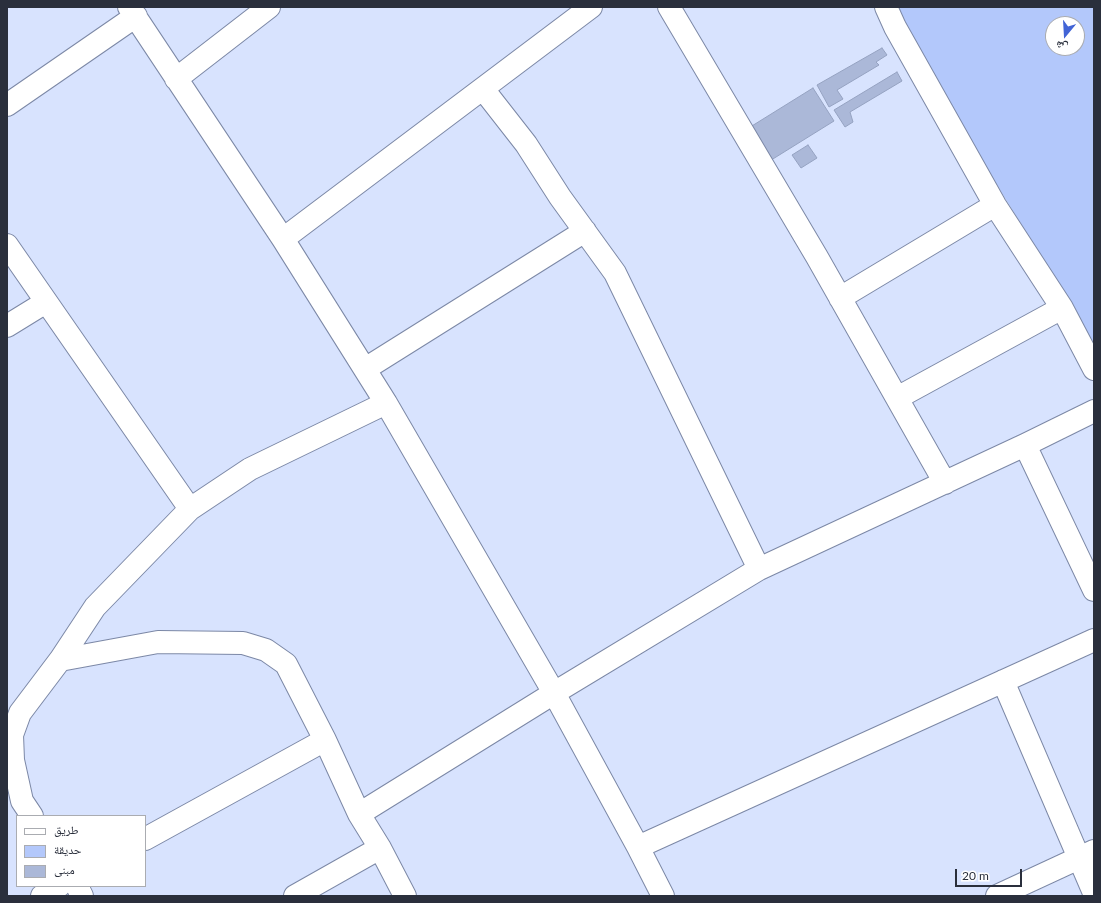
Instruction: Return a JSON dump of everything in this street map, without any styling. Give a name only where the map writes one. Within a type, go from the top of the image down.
[{"type":"street","points":[[176,79],[269,7]]},
{"type":"street","points":[[283,239],[591,7]]},
{"type":"street","points":[[669,7],[794,218],[944,483]]},
{"type":"street","points":[[886,7],[895,27],[995,205],[1062,308],[1094,369]]},
{"type":"street","points":[[7,105],[132,12],[283,239],[386,403],[554,693],[663,896]]},
{"type":"street","points":[[483,88],[526,144],[560,197],[615,273],[759,569]]},
{"type":"street","points":[[840,298],[995,205]]},
{"type":"street","points":[[365,369],[585,231]]},
{"type":"street","points":[[7,245],[190,509]]},
{"type":"street","points":[[7,326],[46,302]]},
{"type":"street","points":[[897,398],[1062,308]]},
{"type":"street","points":[[21,805],[13,760],[12,735],[20,713],[60,660],[95,607],[190,509],[250,469],[386,403]]},
{"type":"street","points":[[359,814],[554,693],[759,569],[1025,445],[1094,411]]},
{"type":"street","points":[[1025,445],[1094,590]]},
{"type":"street","points":[[638,847],[1094,640]]},
{"type":"street","points":[[60,660],[158,642],[243,643],[266,650],[286,664],[325,740],[359,814],[380,848],[405,896]]},
{"type":"street","points":[[1003,681],[1086,854],[1094,893]]},
{"type":"street","points":[[146,838],[325,740]]},
{"type":"street","points":[[295,896],[380,848]]},
{"type":"street","points":[[997,896],[1086,854]]},
{"type":"street","points":[[42,896],[58,887]]},
{"type":"street","points":[[78,887],[82,896]]},
{"type":"green space","points":[[888,7],[1094,7],[1094,343]]},
{"type":"building","points":[[882,48],[887,55],[876,62],[879,65],[837,90],[843,99],[829,107],[817,85]]},
{"type":"building","points":[[897,72],[902,81],[850,112],[853,122],[845,127],[834,110]]},
{"type":"building","points":[[813,88],[834,121],[768,162],[747,129]]},
{"type":"building","points":[[808,145],[817,158],[801,168],[792,155]]}]
